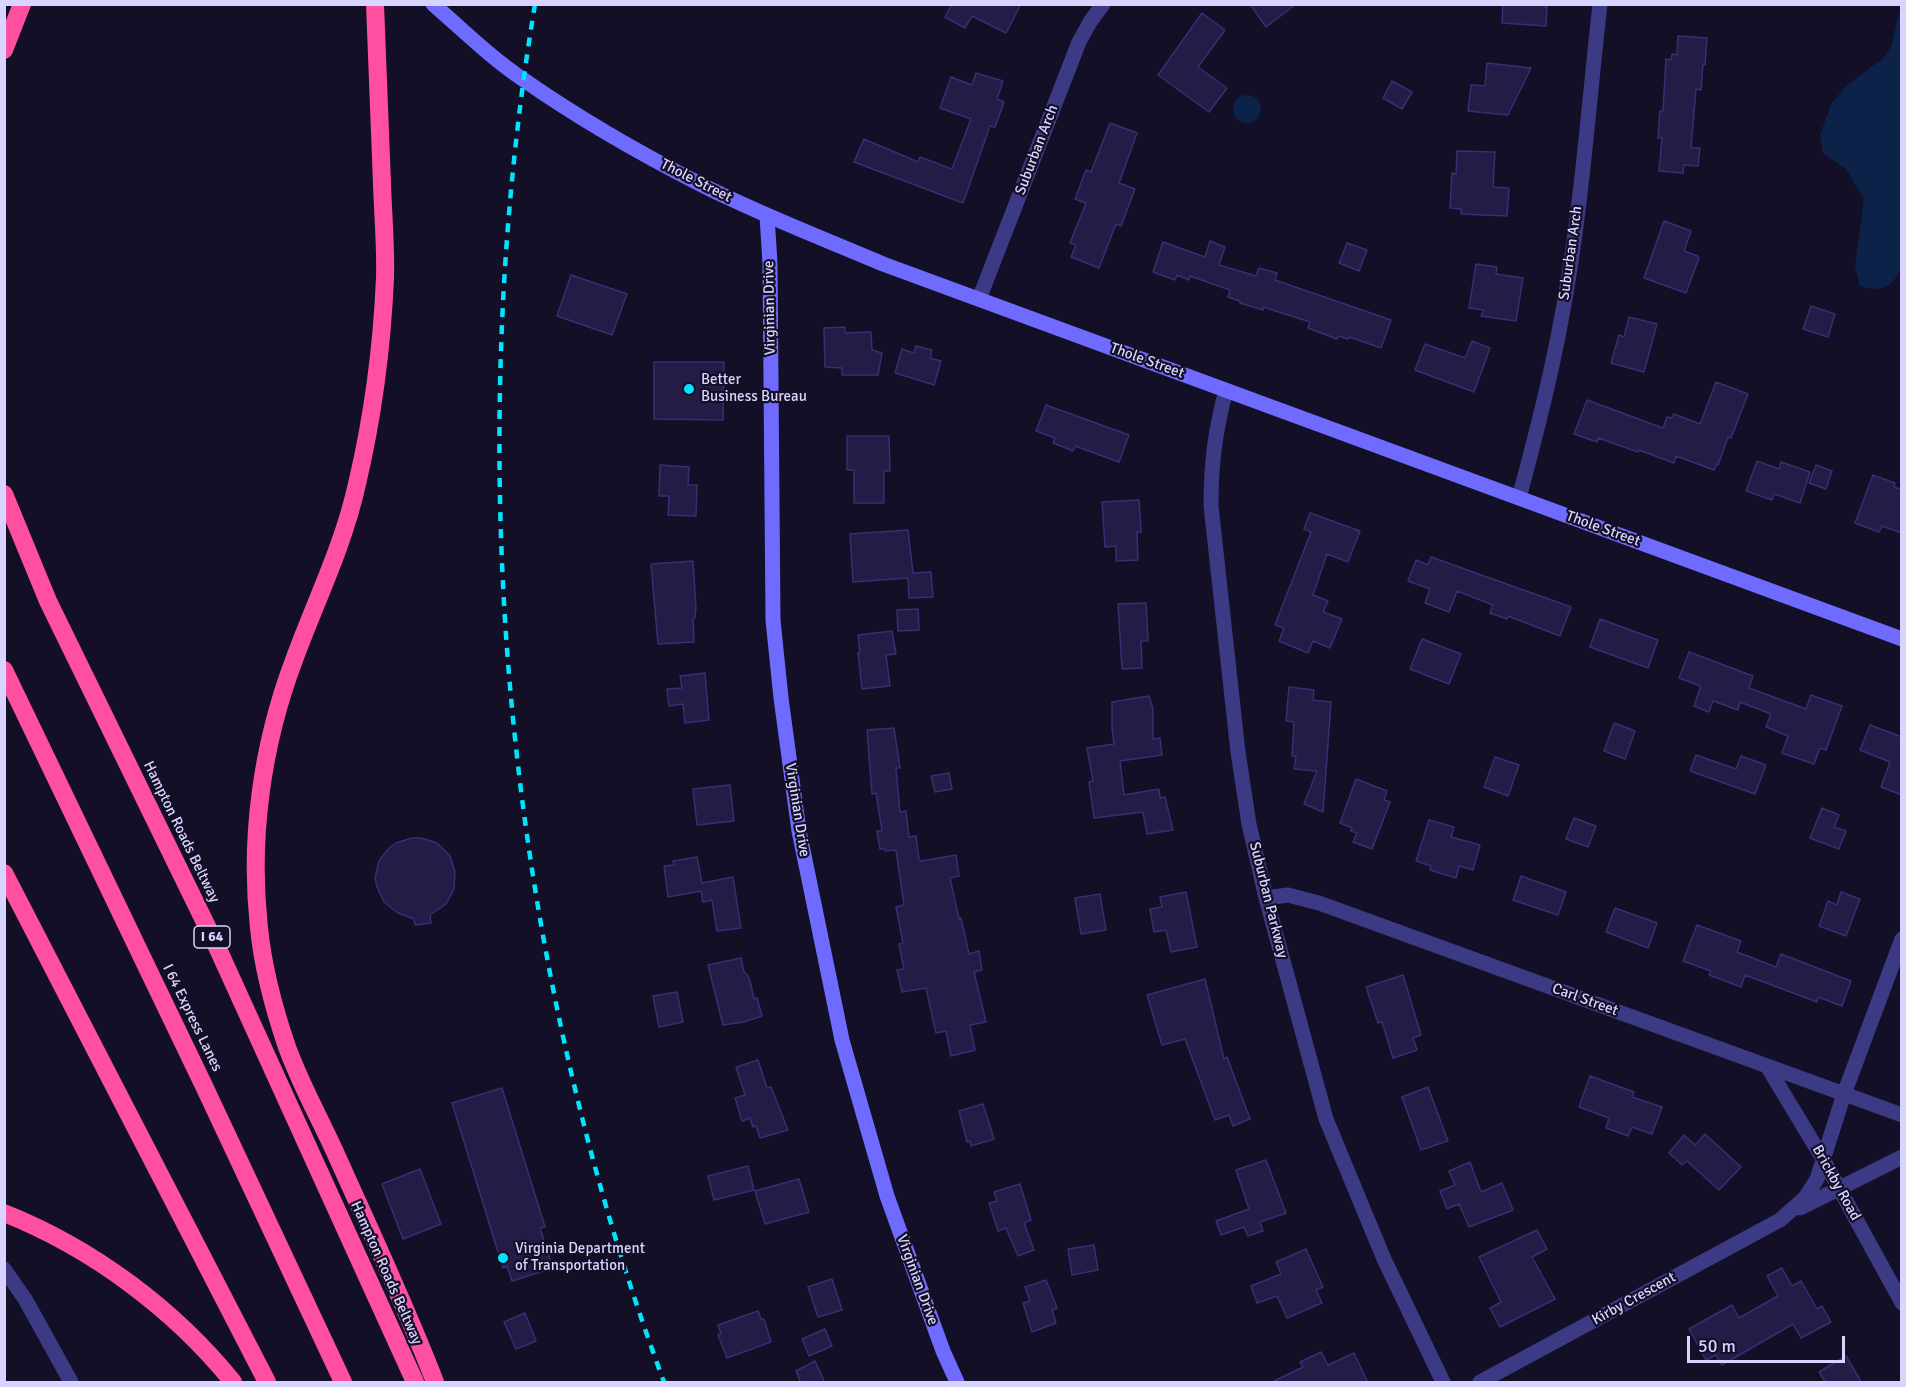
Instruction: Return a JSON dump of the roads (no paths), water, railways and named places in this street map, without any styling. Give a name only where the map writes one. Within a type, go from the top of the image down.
[{"type":"highway","points":[[4,50],[22,4]]},
{"type":"highway","points":[[375,4],[385,274],[380,351],[369,427],[342,538],[326,584],[294,660],[276,713],[264,768],[256,830],[255,880],[259,931],[266,971],[288,1049],[412,1323],[435,1383]]},
{"type":"highway","name":"Hampton Roads Beltway","points":[[4,494],[48,601],[218,949],[415,1383]]},
{"type":"highway","name":"I 64 Express Lanes","points":[[4,670],[204,1086],[343,1383]]},
{"type":"highway","points":[[4,873],[267,1383]]},
{"type":"highway","points":[[4,1213],[49,1234],[106,1267],[151,1300],[221,1367],[233,1383]]},
{"type":"street","name":"Thole Street","points":[[433,4],[487,52],[523,80],[584,120],[700,184],[767,216],[883,264],[1902,639]]},
{"type":"street","name":"Suburban Arch","points":[[979,299],[1079,42],[1090,22],[1104,4]]},
{"type":"street","name":"Suburban Arch","points":[[1519,498],[1543,409],[1561,319],[1579,196],[1600,4]]},
{"type":"street","name":"Virginian Drive","points":[[767,216],[770,263],[772,620],[798,831],[842,1040],[884,1185],[943,1352],[957,1383]]},
{"type":"street","name":"Suburban Parkway","points":[[1226,390],[1216,428],[1211,466],[1211,506],[1238,752],[1249,824],[1266,898],[1326,1119],[1384,1259],[1443,1383]]},
{"type":"street","name":"Carl Street","points":[[1266,898],[1288,895],[1319,903],[1902,1115]]},
{"type":"street","name":"Kirby Crescent","points":[[1788,1214],[1805,1198],[1817,1179],[1844,1094],[1902,939]]},
{"type":"street","name":"Brickby Road","points":[[1767,1066],[1823,1159],[1902,1303]]},
{"type":"street","name":"Kirby Crescent","points":[[1480,1383],[1788,1214],[1902,1157]]},
{"type":"street","points":[[4,1269],[24,1299],[71,1383]]},
{"type":"water","points":[[1901,5],[1901,268],[1890,284],[1873,289],[1860,286],[1855,266],[1864,199],[1846,169],[1823,154],[1820,135],[1831,104],[1846,86],[1883,58],[1891,47]]},
{"type":"water","points":[[1247,95],[1257,99],[1261,109],[1257,119],[1247,123],[1237,119],[1233,109],[1237,99]]},
{"type":"railway","points":[[535,4],[512,176],[501,350],[501,526],[511,702],[533,876],[566,1049],[609,1218],[664,1382]]},
{"type":"place","name":"Better Business Bureau","points":[[689,389]]},
{"type":"place","name":"Virginia Department of Transportation","points":[[503,1258]]}]
